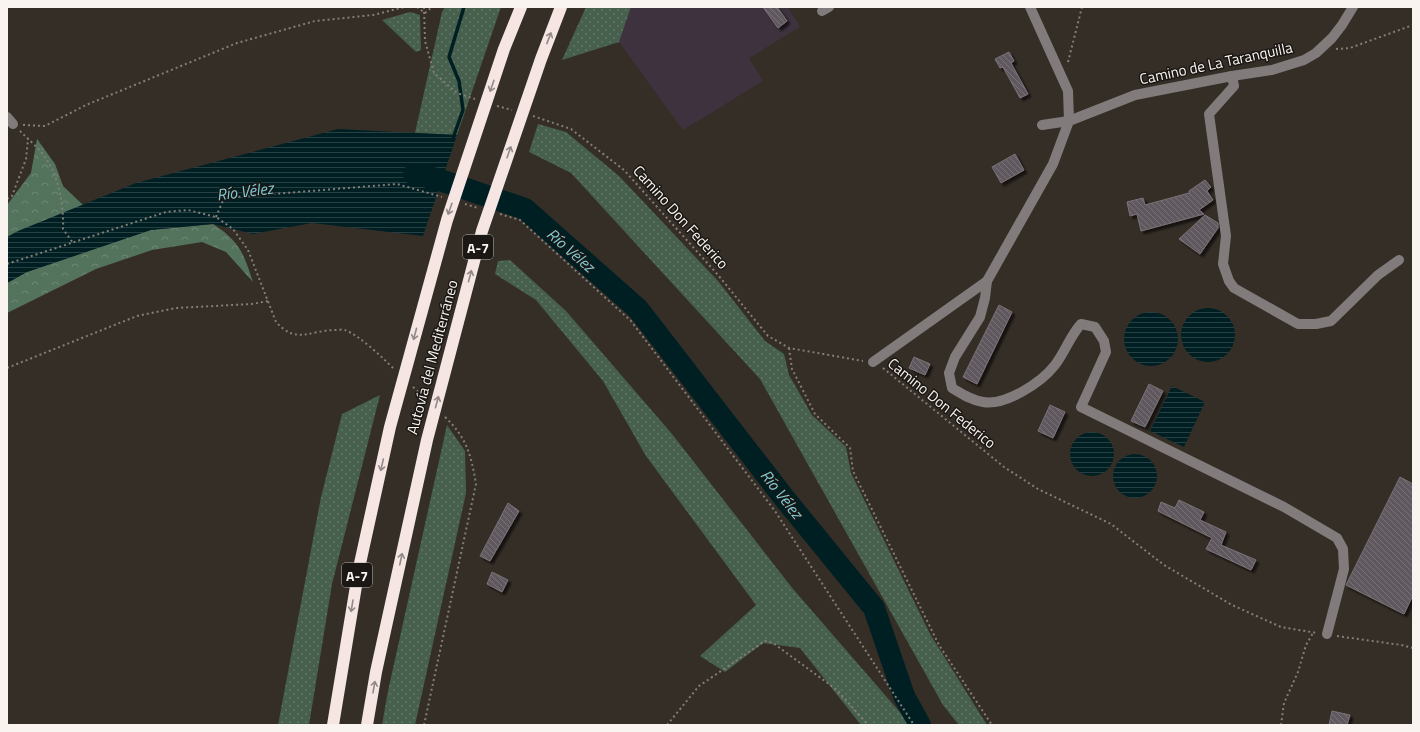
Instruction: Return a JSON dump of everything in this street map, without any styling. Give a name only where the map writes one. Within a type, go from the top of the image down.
[{"type":"highway","name":"Autovía del Mediterráneo","points":[[333,725],[359,568],[390,427],[447,220],[504,49],[520,7]]},
{"type":"highway","name":"Autovía del Mediterráneo","points":[[367,725],[376,672],[427,440],[482,231],[541,59],[560,10]]},
{"type":"street","points":[[1030,7],[1068,91],[1069,121],[1053,164],[987,281],[985,298],[980,317],[955,357],[949,373],[952,388],[964,396],[984,403],[1007,399],[1024,391],[1042,379],[1054,366],[1073,332],[1081,324],[1095,327],[1104,341],[1106,352],[1081,408],[1284,507],[1337,538],[1343,549],[1344,569],[1327,634]]},
{"type":"street","name":"Camino de La Taranquilla","points":[[1042,126],[1069,121],[1135,95],[1232,76],[1272,70],[1304,60],[1316,53],[1324,45],[1342,25],[1353,7]]},
{"type":"street","points":[[1232,76],[1234,86],[1209,114],[1226,236],[1223,264],[1229,281],[1234,288],[1298,324],[1316,324],[1332,321],[1378,275],[1398,260]]},
{"type":"street","points":[[873,362],[987,281]]},
{"type":"path","points":[[10,121],[45,126],[86,105],[237,43],[314,21],[373,15],[405,7]]},
{"type":"path","points":[[417,7],[425,13]]},
{"type":"path","points":[[424,7],[426,40],[434,73],[457,93],[476,100]]},
{"type":"path","points":[[425,13],[432,7]]},
{"type":"path","points":[[1068,68],[1068,61],[1082,7]]},
{"type":"path","points":[[1324,45],[1336,50],[1350,48],[1413,25]]},
{"type":"path","points":[[491,104],[514,111]]},
{"type":"path","name":"Camino Don Federico","points":[[529,115],[571,129],[624,170],[718,275],[768,336],[789,348],[873,362],[883,368],[1004,467],[1038,489],[1112,524],[1164,565],[1232,605],[1281,627],[1413,648]]},
{"type":"path","points":[[10,121],[47,160],[54,172],[64,213],[63,229],[73,242]]},
{"type":"path","points":[[7,199],[12,196],[26,159],[28,139]]},
{"type":"path","points":[[216,217],[224,198],[397,184],[443,198]]},
{"type":"path","points":[[458,202],[482,209]]},
{"type":"path","points":[[7,264],[166,212],[188,210],[216,217],[233,229],[248,250],[276,322],[284,330],[292,335],[300,336],[330,330],[345,330],[373,348],[397,372]]},
{"type":"path","points":[[497,214],[520,220],[631,321],[775,511],[914,725]]},
{"type":"path","points":[[7,368],[137,316],[176,308],[252,304],[268,301]]},
{"type":"path","points":[[789,348],[792,369],[815,414],[850,448],[853,471],[940,645],[992,725]]},
{"type":"path","points":[[409,383],[426,399]]},
{"type":"path","points":[[424,725],[476,484],[471,453],[455,426],[444,415]]},
{"type":"path","points":[[1281,725],[1284,703],[1298,672],[1306,645],[1313,632]]},
{"type":"path","points":[[667,725],[700,686],[765,640],[773,643],[836,690],[868,725]]},
{"type":"shaded area","points":[[631,7],[788,7],[800,27],[749,58],[763,81],[683,130],[619,42]]},
{"type":"green space","points":[[445,7],[501,7],[457,135],[415,133],[442,12]]},
{"type":"green space","points":[[586,7],[631,7],[619,42],[562,60]]},
{"type":"green space","points":[[410,12],[420,15],[421,50],[416,52],[382,20]]},
{"type":"green space","points":[[538,124],[566,132],[619,176],[718,281],[765,341],[784,354],[789,375],[812,415],[846,447],[851,473],[930,634],[987,725],[959,725],[943,705],[760,379],[571,173],[529,152]]},
{"type":"green space","points":[[37,139],[55,164],[63,186],[83,205],[7,237],[7,205],[31,173]]},
{"type":"green space","points":[[213,224],[235,242],[243,255],[253,282],[226,252],[202,242],[152,250],[96,269],[7,313],[7,283],[27,272],[150,230]]},
{"type":"green space","points":[[510,260],[566,311],[672,434],[793,589],[911,725],[861,725],[800,648],[763,643],[725,672],[700,656],[756,605],[646,456],[603,381],[536,300],[495,274],[498,261]]},
{"type":"green space","points":[[380,395],[332,584],[309,725],[278,725],[321,497],[342,414]]},
{"type":"green space","points":[[447,425],[465,451],[466,493],[415,725],[382,725],[388,691]]},
{"type":"water","points":[[338,129],[457,135],[423,236],[312,223],[253,234],[213,224],[151,230],[27,272],[7,283],[7,237],[18,231],[136,183]]},
{"type":"water","points":[[1208,308],[1218,310],[1227,316],[1233,325],[1235,335],[1233,345],[1227,354],[1218,360],[1208,362],[1198,360],[1189,354],[1183,345],[1181,335],[1183,325],[1189,316],[1198,310]]},
{"type":"water","points":[[1151,312],[1161,314],[1170,320],[1176,329],[1178,339],[1176,349],[1170,358],[1161,364],[1151,366],[1141,364],[1132,358],[1126,349],[1124,339],[1126,329],[1132,320],[1141,314]]},
{"type":"water","points":[[1172,386],[1205,402],[1184,447],[1150,431]]},
{"type":"water","points":[[1088,432],[1096,432],[1108,438],[1114,450],[1114,458],[1108,470],[1096,476],[1088,476],[1076,470],[1070,458],[1070,450],[1076,438]]},
{"type":"water","points":[[1135,454],[1147,458],[1153,464],[1157,476],[1153,488],[1147,494],[1135,498],[1123,494],[1117,488],[1113,476],[1117,464],[1123,458]]},
{"type":"building","points":[[763,7],[777,7],[787,21],[778,28]]},
{"type":"building","points":[[1009,52],[1014,61],[1011,63],[1028,94],[1020,98],[1003,67],[1000,68],[995,59]]},
{"type":"building","points":[[1015,154],[1024,170],[1001,183],[992,167]]},
{"type":"building","points":[[1205,180],[1211,187],[1207,191],[1213,200],[1199,210],[1204,214],[1141,231],[1137,214],[1130,216],[1127,202],[1143,198],[1145,205],[1189,193],[1189,191]]},
{"type":"building","points":[[1205,215],[1218,223],[1218,228],[1200,254],[1179,239]]},
{"type":"building","points":[[999,305],[1012,312],[977,384],[963,377]]},
{"type":"building","points":[[914,357],[930,364],[925,375],[909,368]]},
{"type":"building","points":[[1149,384],[1163,391],[1145,427],[1131,421]]},
{"type":"building","points":[[1050,405],[1065,412],[1053,438],[1038,431]]},
{"type":"building","points":[[1400,477],[1413,484],[1413,595],[1404,614],[1346,585]]},
{"type":"building","points":[[1179,500],[1204,512],[1200,520],[1226,532],[1221,545],[1256,560],[1251,570],[1206,549],[1212,538],[1158,511],[1161,502],[1175,508]]},
{"type":"building","points":[[508,503],[519,511],[490,561],[480,556]]},
{"type":"building","points":[[492,572],[508,580],[502,592],[487,584]]},
{"type":"building","points":[[1332,711],[1350,715],[1347,725],[1329,725]]},
{"type":"waterway","points":[[453,138],[463,110],[459,81],[449,57],[464,7]]},
{"type":"waterway","name":"Río Vélez","points":[[414,174],[437,179],[525,209],[638,309],[785,499],[874,608],[904,696],[920,725]]}]
